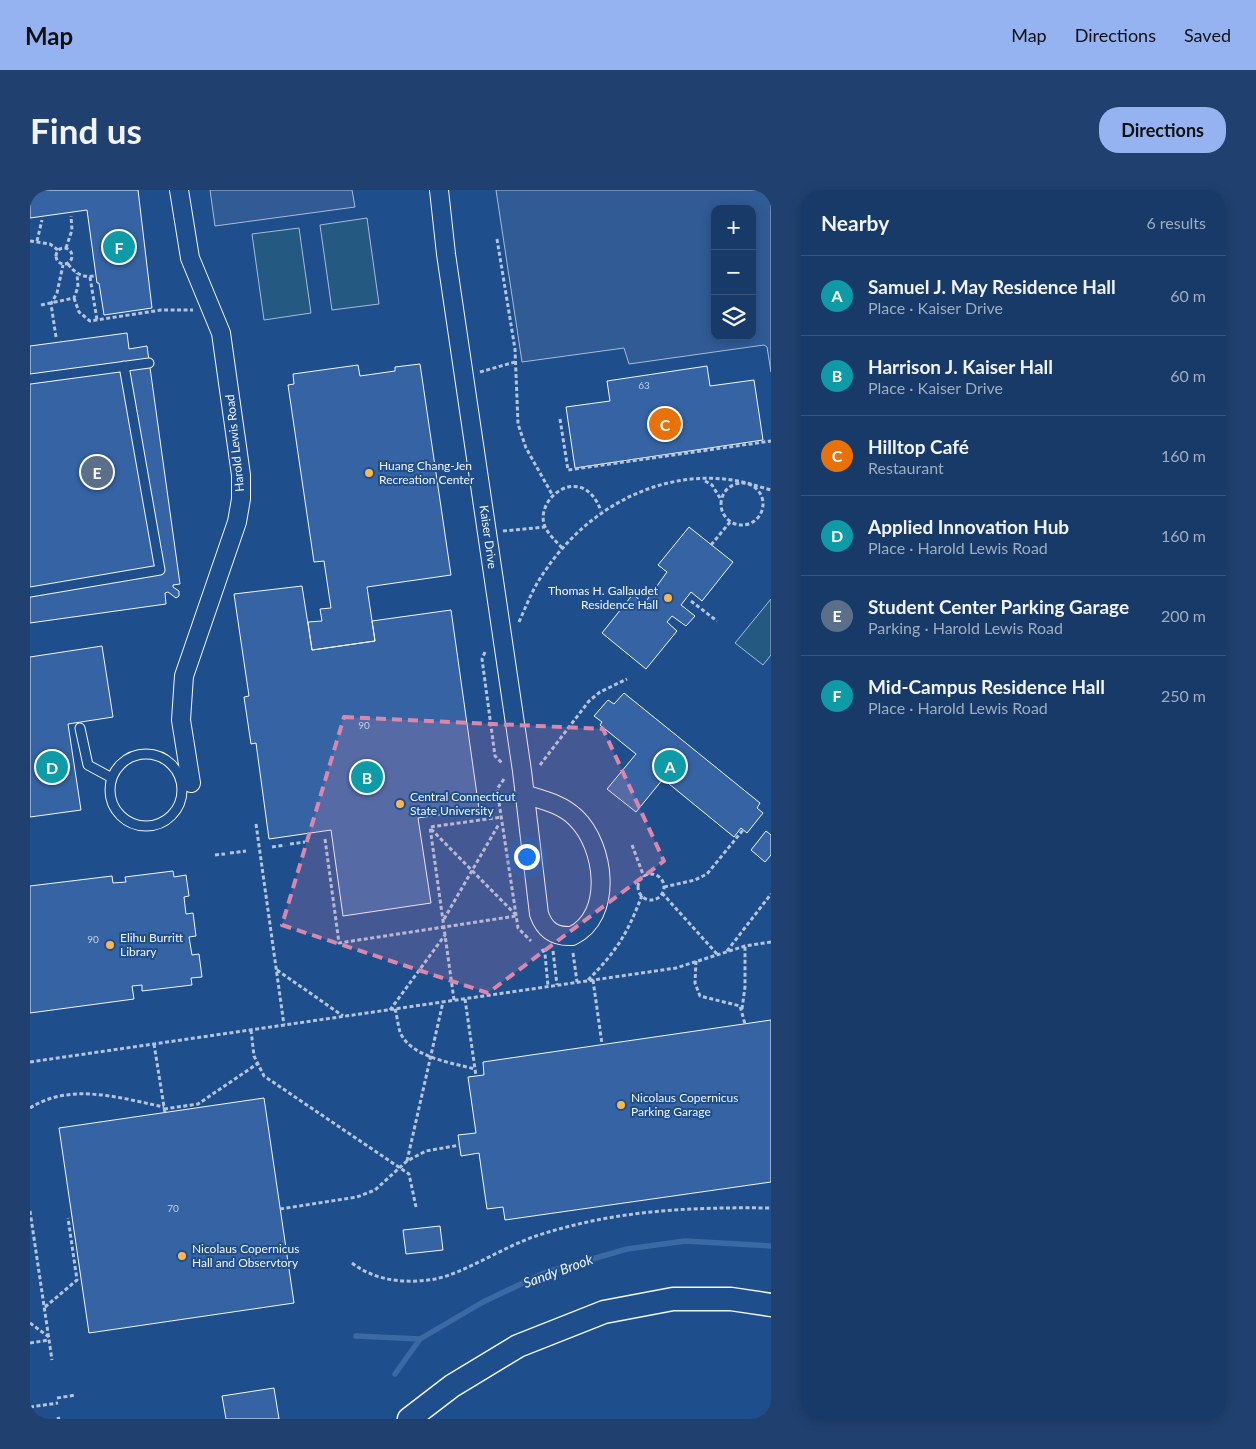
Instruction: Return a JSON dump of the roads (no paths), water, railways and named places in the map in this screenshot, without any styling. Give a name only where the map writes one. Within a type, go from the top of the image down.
[{"type":"street","name":"Harold Lewis Road","points":[[179,190],[190,258],[222,340],[239,453],[241,487],[237,522],[184,676],[181,720],[186,784]]},
{"type":"street","name":"Kaiser Drive","points":[[439,190],[446,254],[524,794],[539,914],[542,922],[550,932],[563,937],[570,936],[580,932],[589,924],[599,897],[601,869],[593,842],[577,819],[554,802],[524,794]]},
{"type":"street","points":[[408,1419],[452,1386],[518,1346],[604,1312],[673,1299],[731,1299],[771,1305]]},
{"type":"lane","points":[[30,379],[149,363]]},
{"type":"lane","points":[[30,592],[160,570],[124,366]]},
{"type":"lane","points":[[80,728],[88,765],[112,778]]},
{"type":"lane","points":[[147,754],[159,756],[170,763],[186,784],[179,803],[168,818],[157,824],[145,826],[124,818],[116,810],[111,800],[112,778],[125,760],[136,756],[147,754]]},
{"type":"waterway","name":"Sandy Brook","points":[[356,1336],[420,1339],[483,1302],[544,1273],[627,1249],[685,1241],[771,1246]]},
{"type":"waterway","points":[[395,1374],[420,1339]]},
{"type":"place","name":"Mid-Campus Residence Hall","points":[[119,247]]},
{"type":"place","name":"Hilltop Café","points":[[665,424]]},
{"type":"place","name":"Student Center Parking Garage","points":[[97,472]]},
{"type":"place","name":"Huang Chang-Jen Recreation Center","points":[[369,473]]},
{"type":"place","name":"Thomas H. Gallaudet Residence Hall","points":[[668,598]]},
{"type":"place","name":"Samuel J. May Residence Hall","points":[[670,766]]},
{"type":"place","name":"Applied Innovation Hub","points":[[52,767]]},
{"type":"place","name":"Harrison J. Kaiser Hall","points":[[367,777]]},
{"type":"place","name":"Central Connecticut State University","points":[[400,804]]},
{"type":"place","name":"Elihu Burritt Library","points":[[110,945]]},
{"type":"place","name":"Nicolaus Copernicus Parking Garage","points":[[621,1105]]},
{"type":"place","name":"Nicolaus Copernicus Hall and Observtory","points":[[182,1256]]}]
